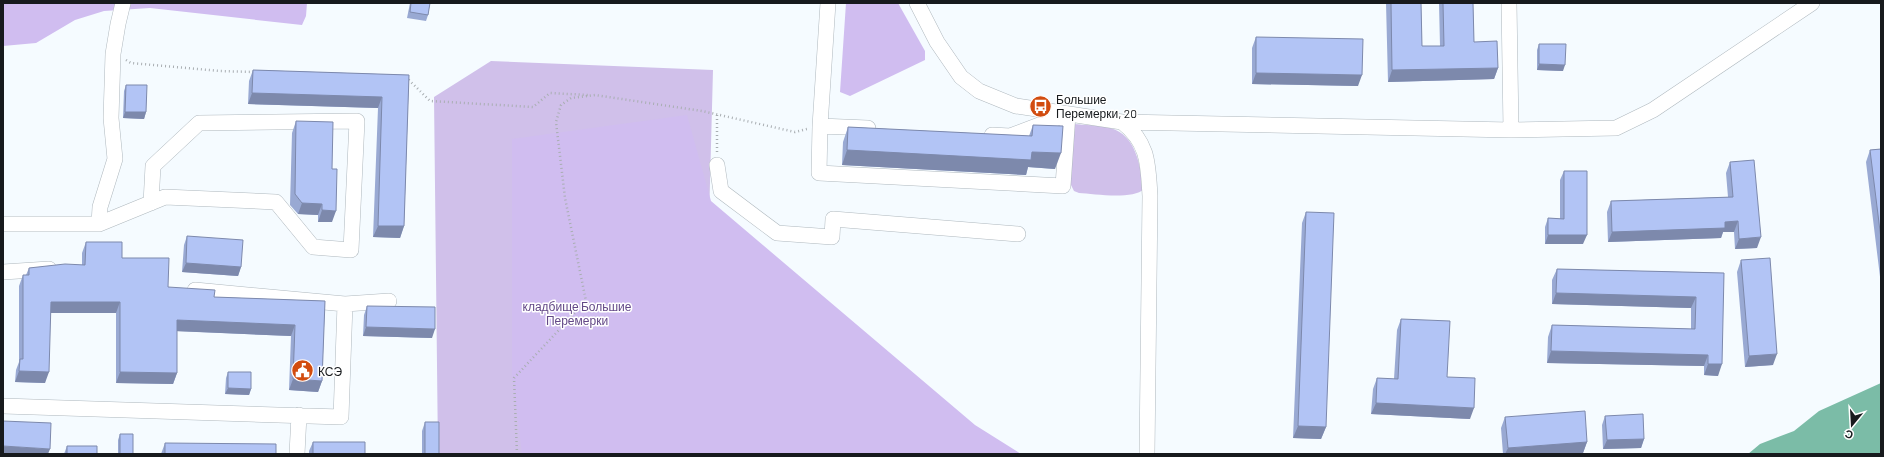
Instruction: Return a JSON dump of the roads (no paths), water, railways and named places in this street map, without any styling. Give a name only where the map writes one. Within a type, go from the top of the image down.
[{"type":"street","points":[[99,224],[100,207],[115,159],[111,118],[114,54],[118,24],[124,3]]},
{"type":"street","points":[[828,3],[820,126],[819,173],[1062,186],[1068,114]]},
{"type":"street","points":[[917,3],[937,42],[961,77],[970,85],[990,97],[1016,106],[1122,122],[1511,130],[1616,128],[1653,110],[1812,3]]},
{"type":"street","points":[[1509,3],[1511,130]]},
{"type":"street","points":[[978,134],[1010,136],[1068,114]]},
{"type":"street","points":[[3,224],[99,224],[166,197],[276,202],[313,247],[351,250],[357,121],[198,123],[153,166],[150,203]]},
{"type":"street","points":[[1122,122],[1138,138],[1148,160],[1150,196],[1147,454]]},
{"type":"street","points":[[820,126],[884,129]]},
{"type":"street","points":[[717,165],[721,191],[777,233],[832,237],[833,219],[1018,234]]},
{"type":"street","points":[[3,272],[56,268]]},
{"type":"street","points":[[182,289],[345,304],[389,301]]},
{"type":"street","points":[[3,406],[342,417],[345,304]]},
{"type":"street","points":[[297,454],[299,416]]},
{"type":"place","name":"Большие Перемерки, 20","points":[[1041,106]]},
{"type":"place","name":"КСЭ","points":[[302,371]]},
{"type":"park label","name":"кладбище Большие Перемерки","points":[[577,313]]}]
